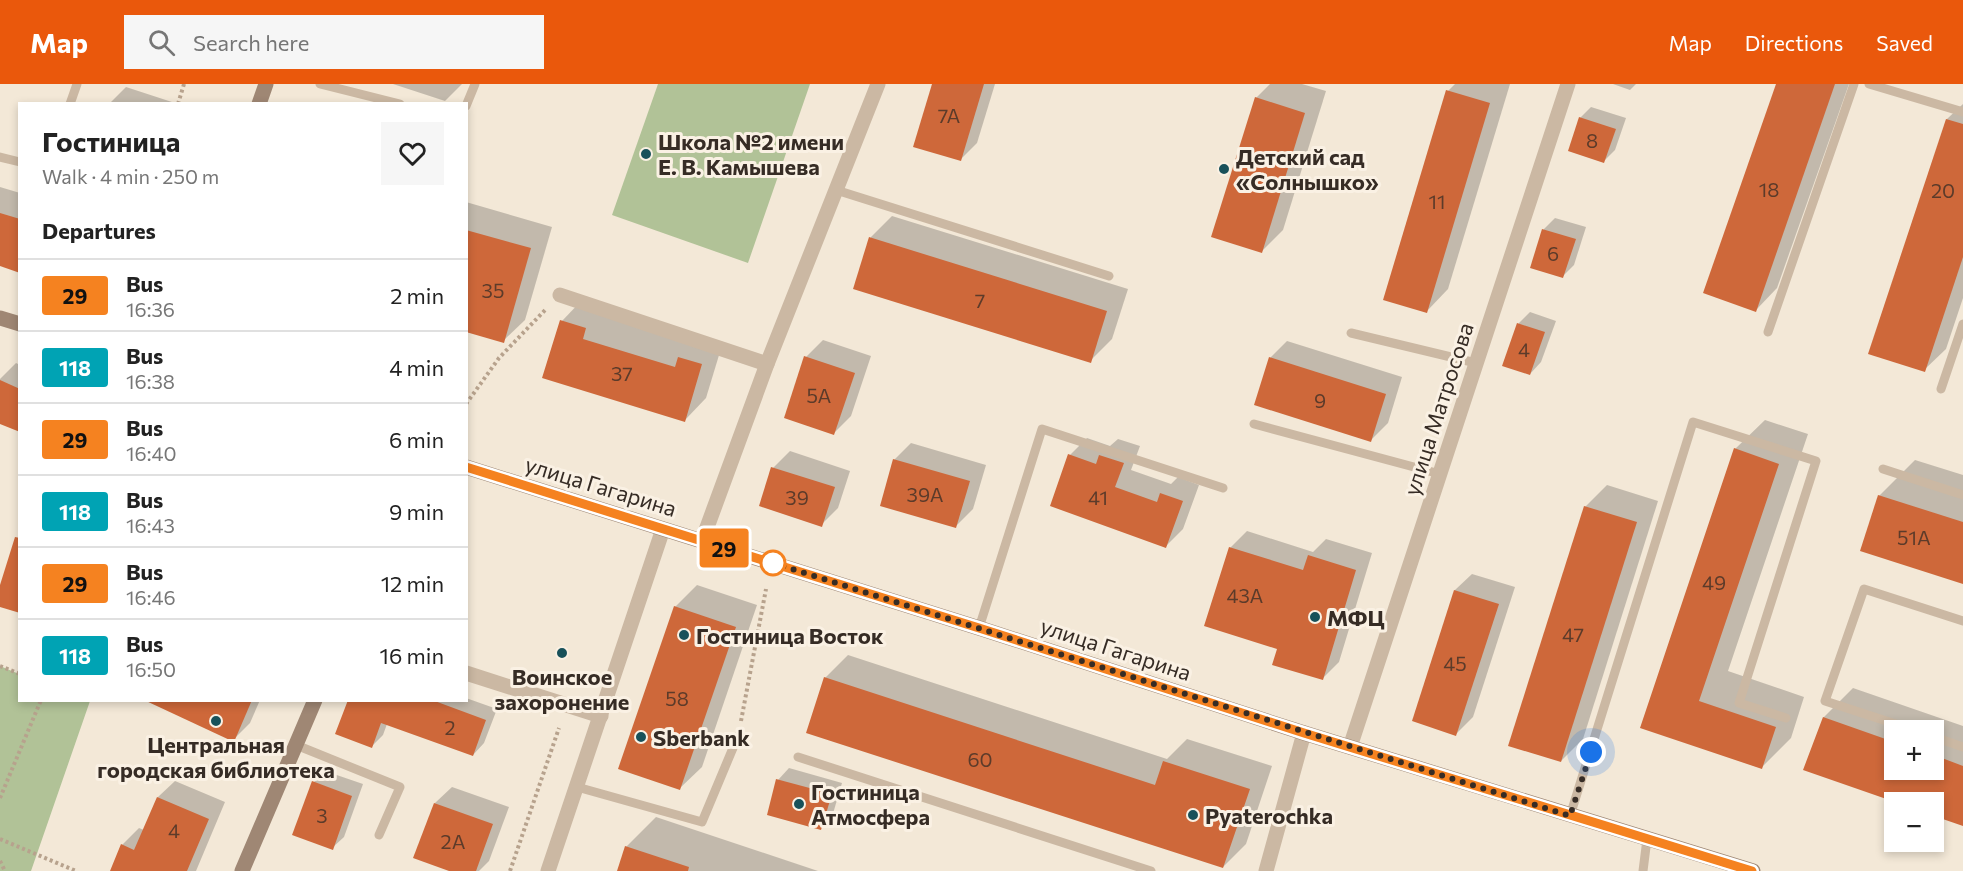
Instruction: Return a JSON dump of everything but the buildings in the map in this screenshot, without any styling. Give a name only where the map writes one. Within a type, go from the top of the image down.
[{"type":"main road","points":[[260,102],[266,84]]},
{"type":"main road","points":[[0,318],[18,323]]},
{"type":"main road","name":"улица Гагарина","points":[[468,468],[1304,733],[1753,871]]},
{"type":"main road","points":[[242,871],[314,702]]},
{"type":"street","points":[[702,541],[767,364],[878,84]]},
{"type":"street","name":"улица Матросова","points":[[1350,747],[1568,84]]},
{"type":"street","points":[[560,295],[767,364]]},
{"type":"street","points":[[548,871],[663,529]]},
{"type":"street","points":[[468,674],[601,716]]},
{"type":"street","points":[[1266,871],[1304,733]]},
{"type":"lane","points":[[70,102],[77,84]]},
{"type":"lane","points":[[320,84],[358,88],[395,102]]},
{"type":"lane","points":[[468,102],[475,84]]},
{"type":"lane","points":[[1768,332],[1854,84]]},
{"type":"lane","points":[[1869,84],[1963,112]]},
{"type":"lane","points":[[0,157],[18,162]]},
{"type":"lane","points":[[836,190],[1109,276]]},
{"type":"lane","points":[[1941,389],[1963,324]]},
{"type":"lane","points":[[1351,333],[1476,363]]},
{"type":"lane","points":[[1570,816],[1693,422],[1816,461],[1739,703],[1786,718]]},
{"type":"lane","points":[[1254,424],[1440,474]]},
{"type":"lane","points":[[979,628],[1042,429],[1223,488]]},
{"type":"lane","points":[[1883,469],[1963,495]]},
{"type":"lane","points":[[1884,720],[1825,701],[1864,589],[1963,621]]},
{"type":"lane","points":[[577,787],[702,822],[738,736]]},
{"type":"lane","points":[[1944,740],[1963,747]]},
{"type":"lane","points":[[296,745],[400,787],[379,836]]},
{"type":"lane","points":[[798,757],[1151,871]]},
{"type":"lane","points":[[1643,871],[1647,839]]},
{"type":"path","points":[[179,102],[184,84]]},
{"type":"path","points":[[468,401],[499,358],[560,295]]},
{"type":"path","points":[[738,736],[766,589]]},
{"type":"path","points":[[0,666],[18,673]]},
{"type":"path","points":[[0,798],[40,702]]},
{"type":"path","points":[[510,871],[559,728]]},
{"type":"path","points":[[0,839],[76,871]]},
{"type":"path","points":[[0,861],[5,871]]},
{"type":"green space","points":[[658,84],[810,84],[748,263],[612,215]]},
{"type":"green space","points":[[0,666],[18,674],[18,702],[90,702],[31,871],[0,871]]},
{"type":"bus line","name":"29","points":[[468,468],[1304,733],[1752,871]]},
{"type":"place","name":"Школа №2 имени Е. В. Камышева","points":[[646,154]]},
{"type":"place","name":"Детский сад «Солнышко»","points":[[1224,169]]},
{"type":"place","name":"МФЦ","points":[[1315,617]]},
{"type":"place","name":"Гостиница Восток","points":[[684,635]]},
{"type":"place","name":"Воинское захоронение","points":[[562,653]]},
{"type":"place","name":"Центральная городская библиотека","points":[[216,721]]},
{"type":"place","name":"Sberbank","points":[[641,737]]},
{"type":"place","name":"Гостиница Атмосфера","points":[[799,804]]},
{"type":"place","name":"Pyaterochka","points":[[1193,815]]},
{"type":"route","points":[[773,563],[1570,816],[1591,752]]}]
